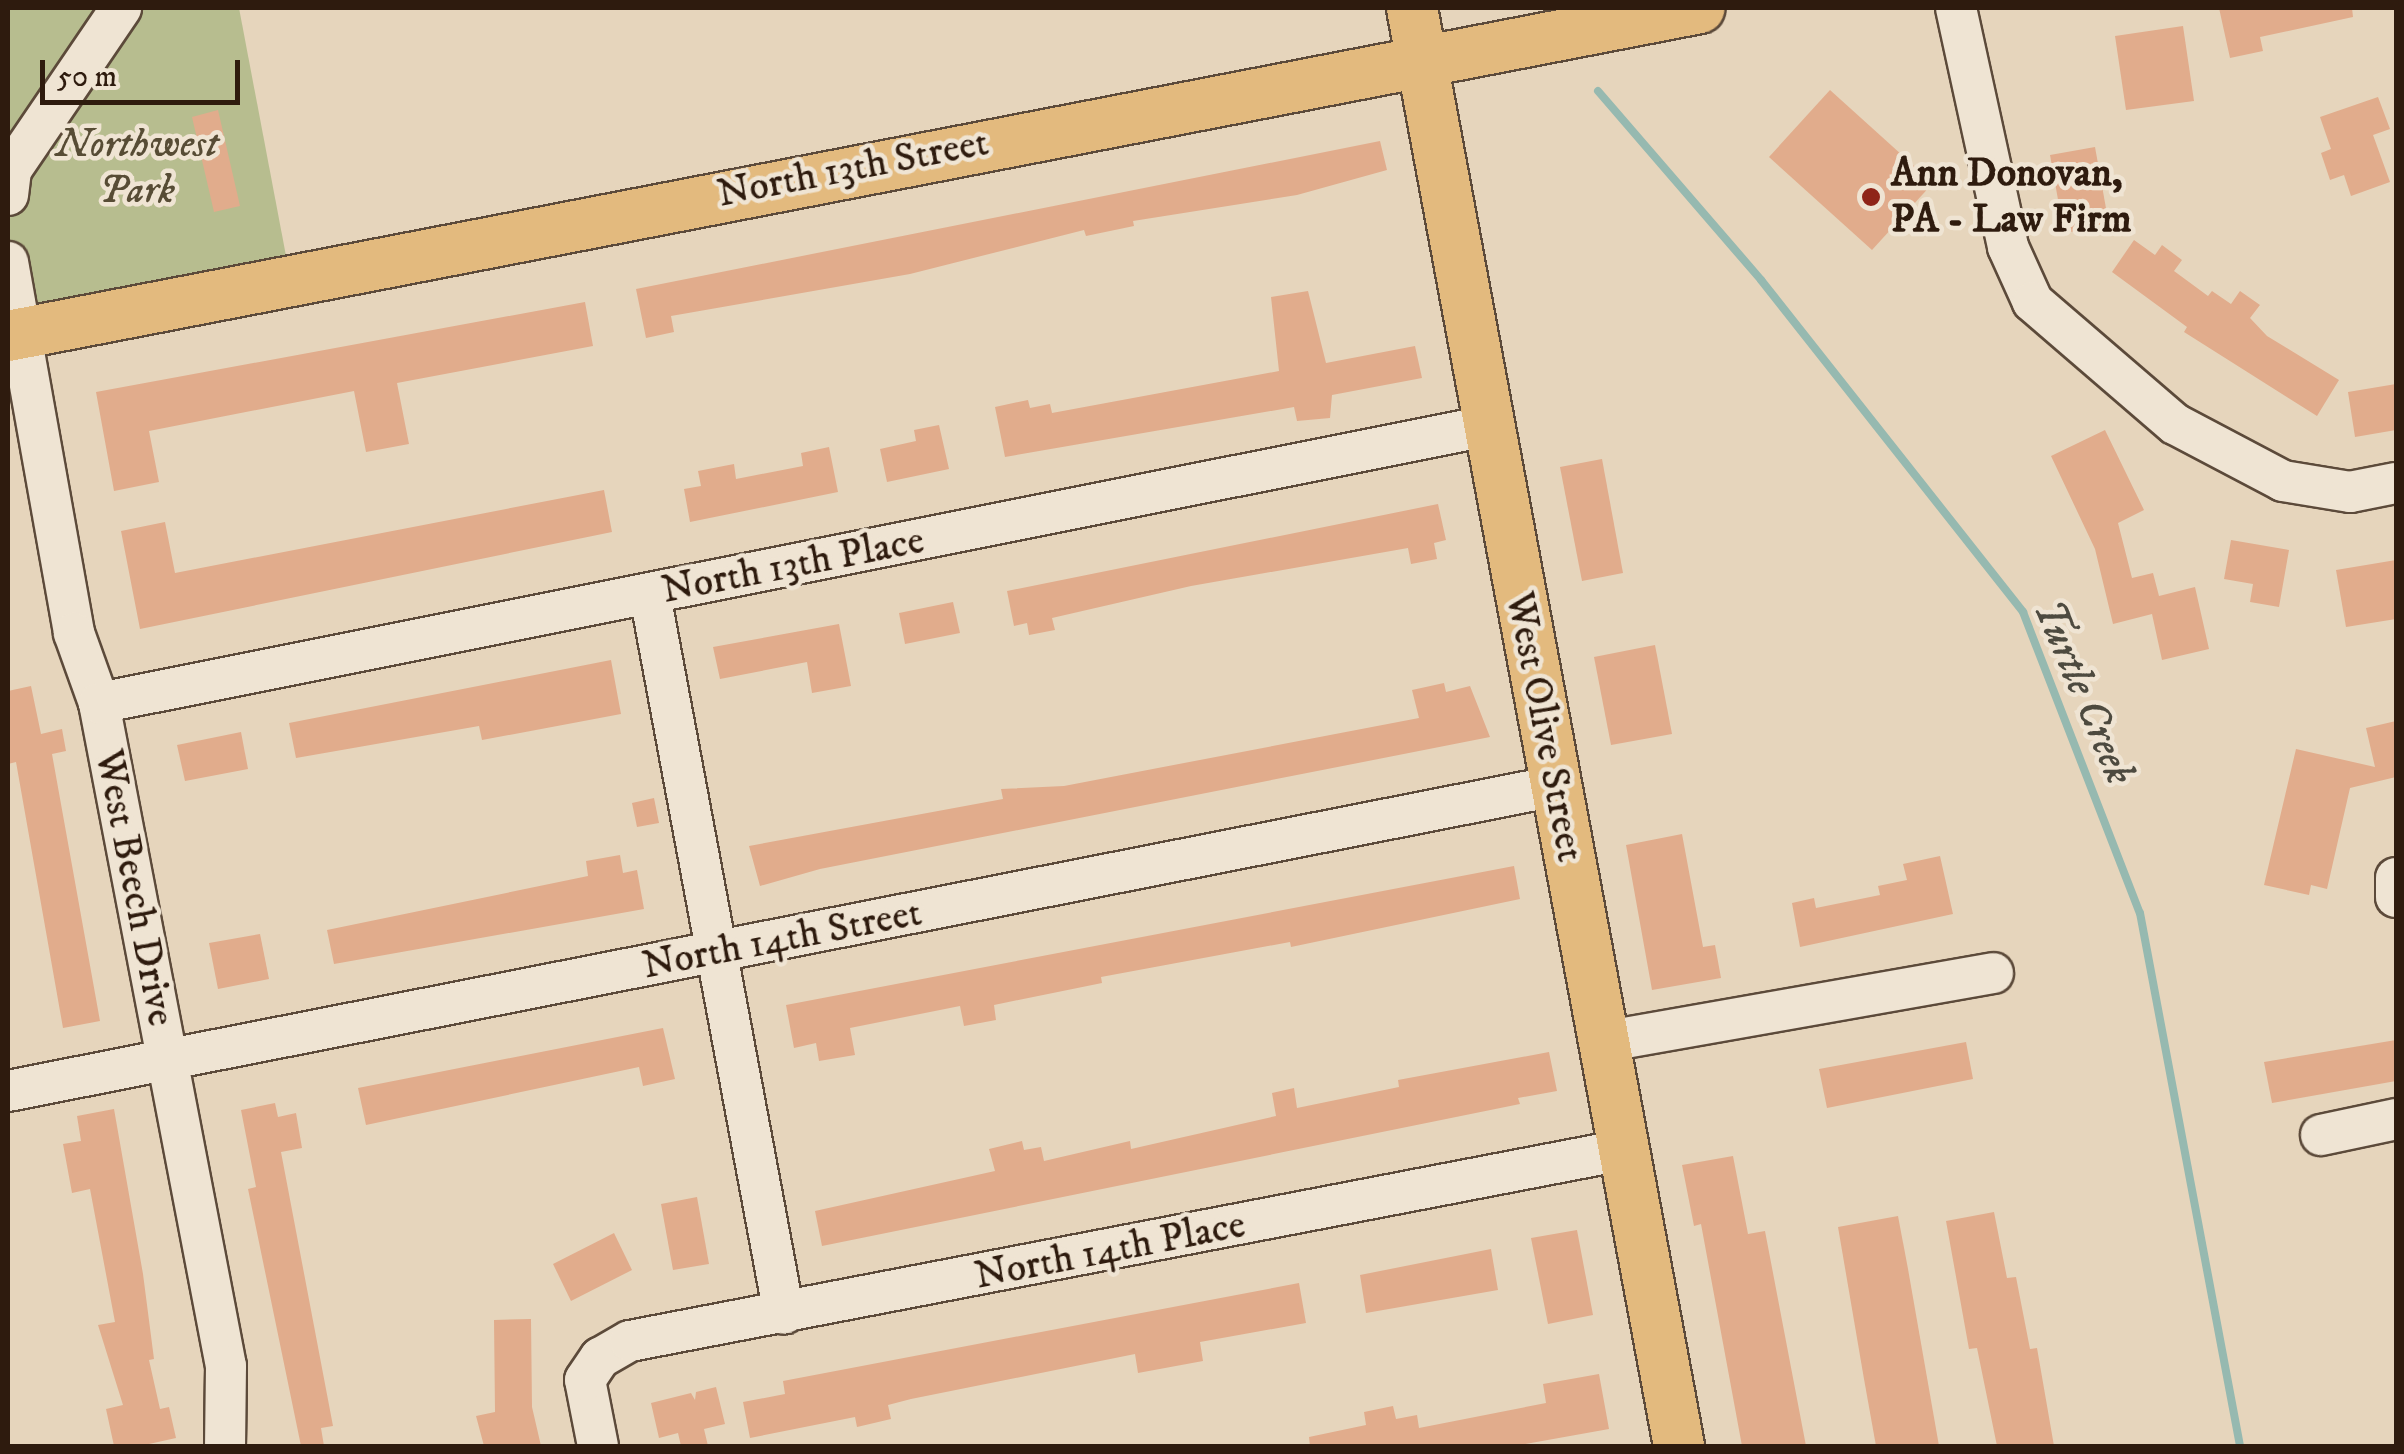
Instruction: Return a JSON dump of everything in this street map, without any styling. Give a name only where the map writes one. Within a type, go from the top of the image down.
[{"type":"main road","name":"West Olive Street","points":[[1412,8],[1680,1446]]},
{"type":"main road","name":"North 13th Street","points":[[13,334],[1700,8]]},
{"type":"street","points":[[8,195],[12,170],[121,8]]},
{"type":"street","points":[[1956,8],[2008,247],[2033,302],[2175,424],[2283,482],[2350,492],[2396,483]]},
{"type":"street","name":"West Beech Drive","points":[[8,262],[13,334],[74,633],[99,702],[226,1366],[225,1446]]},
{"type":"street","name":"North 13th Place","points":[[99,702],[1487,426]]},
{"type":"street","points":[[650,595],[784,1314]]},
{"type":"street","name":"North 14th Street","points":[[8,1090],[717,954],[1555,786]]},
{"type":"street","points":[[2396,878],[2396,897]]},
{"type":"street","points":[[1602,1042],[1992,974]]},
{"type":"street","points":[[2322,1135],[2396,1119]]},
{"type":"street","name":"North 14th Place","points":[[598,1446],[585,1380],[600,1358],[630,1341],[1623,1150]]},
{"type":"green space","name":"Northwest Park","points":[[8,8],[239,8],[290,277],[8,331]]},
{"type":"building","points":[[2219,8],[2352,8],[2353,17],[2260,37],[2263,51],[2230,58]]},
{"type":"building","points":[[2183,26],[2194,101],[2126,110],[2115,36]]},
{"type":"building","points":[[1830,90],[1933,183],[1872,250],[1769,157]]},
{"type":"building","points":[[2378,97],[2390,129],[2373,135],[2390,182],[2351,196],[2344,175],[2330,180],[2321,153],[2331,149],[2320,117]]},
{"type":"building","points":[[218,110],[240,206],[214,212],[192,117]]},
{"type":"building","points":[[1380,141],[1387,170],[1297,195],[1133,221],[1134,226],[1086,236],[1084,230],[910,274],[671,316],[674,332],[646,338],[636,289]]},
{"type":"building","points":[[2095,147],[2109,225],[2064,233],[2050,155]]},
{"type":"building","points":[[2134,240],[2155,255],[2162,245],[2182,260],[2174,271],[2208,296],[2212,291],[2231,304],[2240,291],[2260,305],[2250,318],[2267,336],[2339,380],[2317,416],[2184,332],[2187,327],[2112,272]]},
{"type":"building","points":[[1308,291],[1326,363],[1415,346],[1422,378],[1332,395],[1330,418],[1297,421],[1294,407],[1005,457],[995,407],[1028,400],[1030,408],[1050,404],[1052,413],[1279,371],[1271,297]]},
{"type":"building","points":[[585,302],[593,346],[397,383],[409,444],[366,452],[354,391],[149,431],[159,482],[114,491],[96,392]]},
{"type":"building","points":[[2396,384],[2396,430],[2355,437],[2348,392]]},
{"type":"building","points":[[939,425],[949,469],[887,482],[880,449],[916,441],[914,430]]},
{"type":"building","points":[[2105,430],[2144,510],[2118,523],[2132,578],[2153,573],[2159,596],[2195,587],[2209,649],[2162,660],[2152,614],[2113,624],[2095,549],[2051,456]]},
{"type":"building","points":[[829,447],[838,492],[690,522],[684,489],[701,486],[698,471],[734,464],[736,479],[803,466],[801,453]]},
{"type":"building","points":[[1602,459],[1623,573],[1582,581],[1560,467]]},
{"type":"building","points":[[604,490],[612,532],[140,629],[121,531],[165,522],[175,573]]},
{"type":"building","points":[[1438,504],[1446,540],[1434,543],[1437,559],[1411,564],[1408,548],[1191,586],[1052,618],[1055,630],[1029,635],[1027,623],[1014,626],[1007,591]]},
{"type":"building","points":[[2231,540],[2289,550],[2279,607],[2250,602],[2253,584],[2224,579]]},
{"type":"building","points":[[2396,560],[2396,619],[2346,627],[2336,570]]},
{"type":"building","points":[[953,602],[960,633],[905,644],[899,613]]},
{"type":"building","points":[[839,624],[851,686],[812,693],[807,662],[720,679],[713,647]]},
{"type":"building","points":[[1655,645],[1672,734],[1611,745],[1594,657]]},
{"type":"building","points":[[611,660],[621,714],[482,740],[479,726],[296,758],[289,723]]},
{"type":"building","points":[[1444,683],[1446,692],[1470,686],[1490,737],[820,869],[760,886],[749,846],[1003,799],[1001,789],[1064,786],[1419,718],[1412,690]]},
{"type":"building","points":[[31,686],[41,734],[62,729],[66,751],[52,754],[100,1021],[63,1028],[16,762],[8,764],[8,691]]},
{"type":"building","points":[[2396,721],[2396,777],[2350,788],[2327,889],[2311,885],[2309,895],[2264,885],[2296,749],[2375,767],[2366,728]]},
{"type":"building","points":[[241,732],[248,769],[185,781],[177,745]]},
{"type":"building","points":[[654,798],[659,823],[637,827],[632,803]]},
{"type":"building","points":[[1682,834],[1703,947],[1715,945],[1721,978],[1652,990],[1626,845]]},
{"type":"building","points":[[620,855],[623,873],[637,870],[644,909],[334,964],[327,930],[588,876],[586,861]]},
{"type":"building","points":[[1940,856],[1953,914],[1800,947],[1792,903],[1814,898],[1816,908],[1880,895],[1878,886],[1907,880],[1903,864]]},
{"type":"building","points":[[1514,866],[1520,899],[1291,947],[1290,942],[1101,977],[1102,983],[994,1005],[996,1020],[964,1026],[960,1006],[850,1028],[855,1055],[819,1061],[816,1043],[794,1048],[786,1005]]},
{"type":"building","points":[[260,934],[269,979],[218,989],[209,943]]},
{"type":"building","points":[[663,1028],[675,1079],[643,1086],[639,1067],[366,1125],[358,1088]]},
{"type":"building","points":[[2396,1040],[2396,1081],[2272,1103],[2264,1062]]},
{"type":"building","points":[[1966,1042],[1973,1079],[1827,1108],[1819,1069]]},
{"type":"building","points":[[1549,1052],[1557,1091],[1518,1098],[1520,1104],[822,1246],[815,1211],[995,1171],[989,1149],[1022,1141],[1024,1150],[1041,1147],[1044,1161],[1130,1141],[1131,1149],[1276,1116],[1272,1093],[1294,1088],[1297,1108],[1399,1087],[1398,1080]]},
{"type":"building","points":[[275,1103],[278,1117],[296,1113],[302,1148],[281,1152],[333,1426],[321,1428],[324,1446],[301,1446],[248,1189],[256,1187],[241,1110]]},
{"type":"building","points":[[114,1109],[143,1274],[154,1359],[149,1360],[160,1409],[169,1407],[176,1438],[140,1446],[114,1446],[106,1409],[123,1405],[98,1325],[115,1322],[90,1189],[72,1193],[63,1144],[81,1141],[77,1116]]},
{"type":"building","points":[[1733,1156],[1748,1234],[1765,1231],[1806,1446],[1742,1446],[1701,1224],[1694,1226],[1682,1165]]},
{"type":"building","points":[[697,1197],[709,1264],[673,1270],[661,1204]]},
{"type":"building","points":[[1994,1212],[2007,1278],[2016,1277],[2030,1349],[2037,1348],[2054,1446],[1997,1446],[1977,1348],[1969,1349],[1946,1221]]},
{"type":"building","points":[[1898,1216],[1939,1446],[1876,1446],[1864,1379],[1838,1227]]},
{"type":"building","points":[[1577,1230],[1593,1315],[1548,1324],[1531,1238]]},
{"type":"building","points":[[614,1233],[632,1270],[571,1301],[553,1264]]},
{"type":"building","points":[[1491,1249],[1498,1290],[1366,1313],[1360,1275]]},
{"type":"building","points":[[1299,1283],[1306,1323],[1200,1342],[1203,1361],[1138,1373],[1135,1354],[888,1405],[891,1419],[857,1427],[855,1417],[750,1438],[743,1402],[785,1394],[783,1381]]},
{"type":"building","points":[[531,1319],[532,1407],[541,1446],[484,1446],[476,1416],[495,1412],[494,1320]]},
{"type":"building","points":[[1599,1374],[1609,1429],[1514,1446],[1310,1446],[1309,1437],[1366,1425],[1364,1412],[1393,1406],[1396,1419],[1417,1415],[1419,1428],[1546,1403],[1543,1384]]},
{"type":"building","points":[[716,1387],[725,1424],[704,1429],[708,1446],[681,1446],[678,1433],[659,1438],[651,1403],[691,1393],[695,1400],[696,1392]]},
{"type":"waterway","name":"Turtle Creek","points":[[1598,91],[1761,280],[2023,612],[2140,913],[2240,1446]]},
{"type":"place","name":"Ann Donovan, PA - Law Firm","points":[[1871,197]]}]
